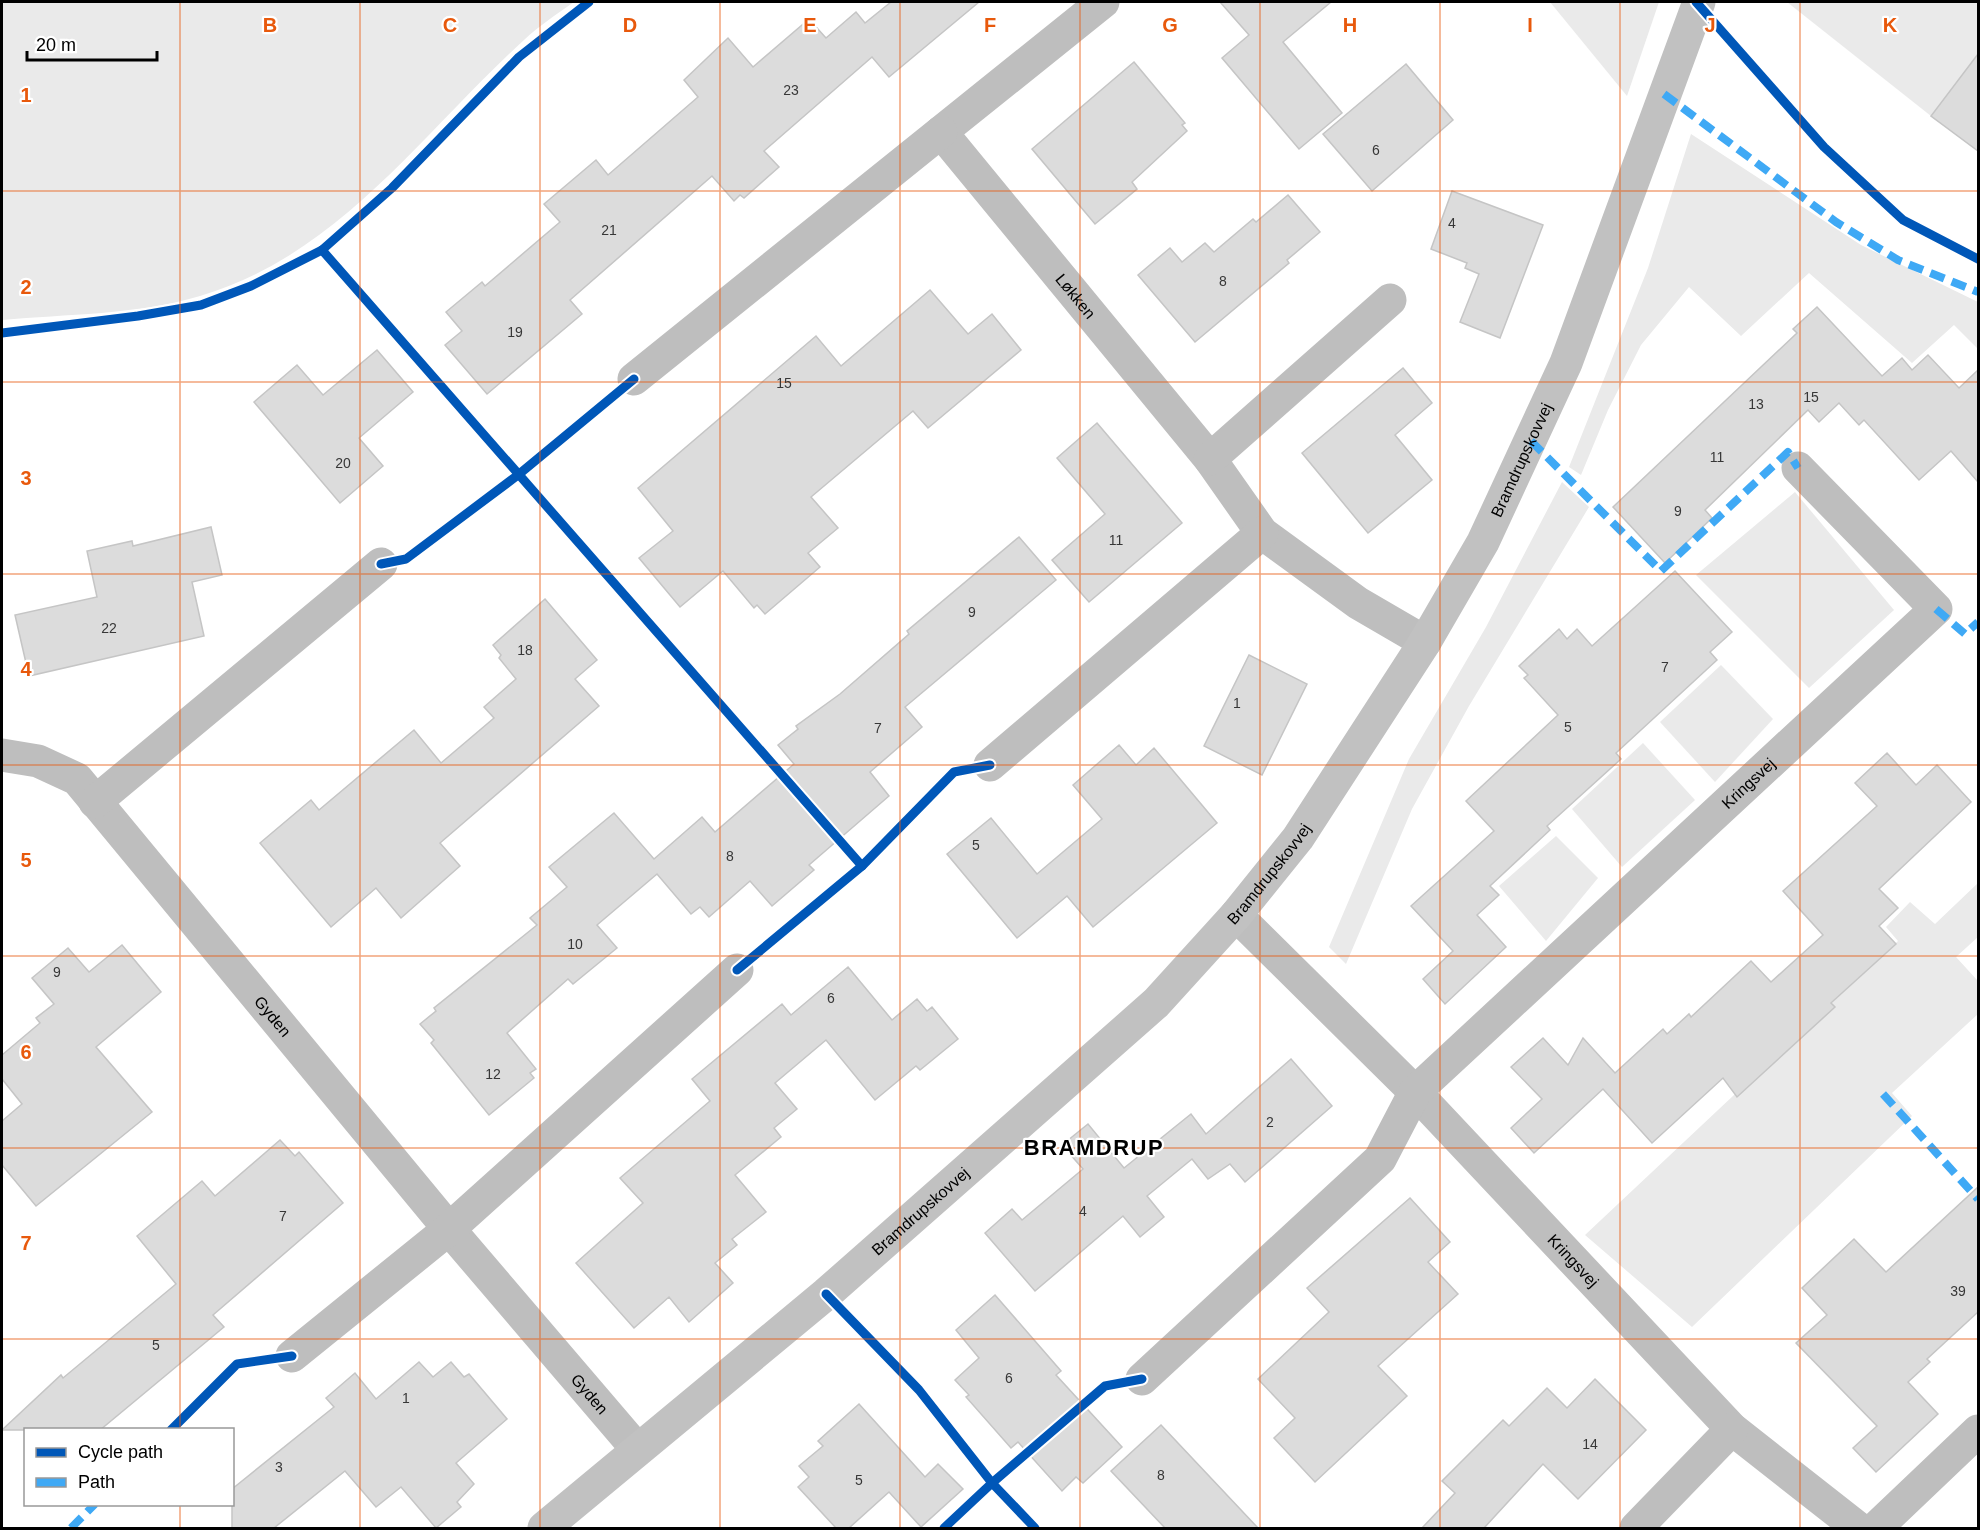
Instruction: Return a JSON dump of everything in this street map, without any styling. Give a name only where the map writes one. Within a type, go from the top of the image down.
[{"type":"street","points":[[634,379],[1103,2]]},
{"type":"street","name":"Bramdrupskovvej","points":[[544,1528],[826,1294],[1147,1011],[1236,915],[1298,838],[1425,642],[1484,542],[1566,363],[1699,2]]},
{"type":"street","name":"Løkken","points":[[941,132],[1210,459],[1262,533],[1358,603],[1425,642]]},
{"type":"street","points":[[1210,459],[1390,300]]},
{"type":"street","name":"Kringsvej","points":[[1142,1379],[1380,1159],[1415,1092],[1936,609],[1798,468]]},
{"type":"street","points":[[990,765],[1262,533]]},
{"type":"street","points":[[95,802],[381,564]]},
{"type":"street","name":"Gyden","points":[[2,755],[38,761],[77,779],[449,1229],[637,1449]]},
{"type":"street","name":"Kringsvej","points":[[1236,915],[1415,1092],[1732,1429],[1858,1528]]},
{"type":"street","points":[[292,1356],[449,1229],[737,970]]},
{"type":"street","points":[[1636,1528],[1732,1429]]},
{"type":"street","points":[[1876,1528],[1978,1431]]},
{"type":"shaded area","points":[[2,2],[574,2],[524,40],[376,188],[336,222],[295,252],[250,277],[200,296],[176,302],[101,313],[2,320]]},
{"type":"shaded area","points":[[1550,2],[1659,2],[1627,96]]},
{"type":"shaded area","points":[[1787,2],[1978,2],[1978,54],[1931,116]]},
{"type":"shaded area","points":[[1691,134],[1861,245],[1978,302],[1978,349],[1954,325],[1912,363],[1809,273],[1741,336],[1689,287],[1641,345],[1608,410],[1581,475],[1569,467],[1648,268]]},
{"type":"shaded area","points":[[1562,482],[1589,507],[1469,706],[1412,809],[1346,964],[1329,947],[1409,759],[1486,627]]},
{"type":"shaded area","points":[[1795,492],[1894,610],[1809,688],[1696,575]]},
{"type":"shaded area","points":[[1721,665],[1773,719],[1715,782],[1660,722]]},
{"type":"shaded area","points":[[1643,743],[1695,800],[1622,867],[1572,809]]},
{"type":"shaded area","points":[[1556,836],[1598,878],[1546,941],[1499,886]]},
{"type":"shaded area","points":[[1978,883],[1978,937],[1956,957],[1978,981],[1978,1014],[1892,1093],[1912,1116],[1692,1327],[1585,1235],[1898,941],[1886,927],[1910,902],[1935,924]]},
{"type":"building","points":[[891,2],[979,2],[889,77],[872,57],[764,151],[779,167],[744,198],[740,195],[734,201],[712,176],[570,300],[582,314],[487,394],[445,345],[462,331],[446,312],[482,282],[485,286],[560,222],[544,204],[596,160],[608,175],[698,97],[684,80],[728,38],[753,67],[809,19],[826,38],[856,12],[865,23]]},
{"type":"building","points":[[1220,2],[1331,2],[1283,42],[1342,113],[1299,149],[1222,58],[1249,35]]},
{"type":"building","points":[[1978,54],[1978,151],[1931,116]]},
{"type":"building","points":[[1134,62],[1185,123],[1182,125],[1187,131],[1132,182],[1137,189],[1095,224],[1032,149]]},
{"type":"building","points":[[1406,64],[1453,120],[1372,191],[1323,134]]},
{"type":"building","points":[[1452,191],[1543,225],[1500,338],[1460,322],[1479,274],[1465,268],[1467,263],[1431,249]]},
{"type":"building","points":[[1288,195],[1320,232],[1287,260],[1289,263],[1195,342],[1138,275],[1170,248],[1182,262],[1205,243],[1214,252],[1253,219],[1256,222]]},
{"type":"building","points":[[930,290],[968,334],[992,314],[1021,350],[928,428],[913,411],[811,497],[838,528],[808,553],[820,567],[765,614],[757,605],[754,608],[723,571],[680,607],[639,558],[673,531],[638,488],[816,336],[841,366]]},
{"type":"building","points":[[1817,307],[1882,376],[1902,358],[1912,370],[1928,355],[1959,388],[1978,370],[1978,482],[1951,451],[1919,480],[1864,420],[1859,425],[1839,403],[1819,422],[1808,410],[1705,510],[1712,518],[1665,563],[1613,507],[1797,333],[1793,329]]},
{"type":"building","points":[[377,350],[413,392],[359,438],[383,466],[340,503],[254,402],[297,365],[323,395]]},
{"type":"building","points":[[1403,368],[1432,403],[1395,435],[1432,480],[1368,533],[1302,453]]},
{"type":"building","points":[[1097,423],[1182,523],[1089,602],[1052,560],[1105,514],[1057,458]]},
{"type":"building","points":[[211,527],[222,575],[192,582],[204,636],[29,676],[15,615],[97,597],[87,551],[132,541],[133,546]]},
{"type":"building","points":[[1019,537],[1056,580],[905,707],[922,727],[870,772],[889,796],[809,865],[814,870],[772,906],[750,881],[709,917],[700,907],[691,914],[657,874],[597,925],[617,948],[573,984],[568,979],[507,1033],[536,1069],[530,1073],[534,1078],[489,1115],[431,1043],[434,1040],[420,1024],[436,1011],[434,1008],[537,925],[530,918],[567,887],[549,867],[614,813],[654,859],[702,817],[715,832],[794,764],[778,745],[798,729],[796,726],[840,694],[909,634],[907,631]]},
{"type":"building","points":[[1675,571],[1732,632],[1710,652],[1717,660],[1616,753],[1621,759],[1547,826],[1550,830],[1490,886],[1499,895],[1477,915],[1506,947],[1445,1004],[1423,979],[1453,951],[1411,906],[1494,831],[1466,801],[1558,715],[1524,678],[1528,675],[1519,666],[1559,629],[1567,639],[1577,629],[1592,646]]},
{"type":"building","points":[[545,599],[597,660],[575,679],[599,706],[440,843],[460,866],[401,918],[376,888],[331,927],[260,843],[311,800],[319,810],[414,730],[441,763],[494,718],[484,707],[516,679],[499,658],[501,655],[493,645]]},
{"type":"building","points":[[1249,655],[1307,684],[1262,775],[1204,746]]},
{"type":"building","points":[[1119,745],[1136,765],[1154,748],[1217,823],[1093,927],[1067,896],[1017,938],[947,854],[991,818],[1037,874],[1102,819],[1073,785]]},
{"type":"building","points":[[1887,753],[1916,785],[1937,765],[1971,802],[1879,889],[1898,908],[1879,926],[1896,944],[1831,1003],[1835,1007],[1737,1097],[1723,1078],[1652,1143],[1603,1089],[1534,1153],[1511,1128],[1542,1099],[1511,1067],[1543,1038],[1568,1065],[1583,1038],[1615,1073],[1663,1029],[1667,1034],[1689,1014],[1691,1017],[1751,961],[1771,982],[1823,935],[1783,891],[1877,806],[1855,783]]},
{"type":"building","points":[[122,945],[161,992],[96,1047],[152,1112],[36,1206],[2,1165],[2,1121],[22,1104],[2,1079],[2,1055],[40,1023],[36,1018],[54,1004],[32,978],[68,948],[89,972]]},
{"type":"building","points":[[848,967],[892,1020],[917,999],[927,1011],[932,1007],[958,1039],[920,1070],[916,1066],[875,1100],[826,1040],[775,1083],[797,1109],[774,1128],[781,1137],[735,1175],[766,1212],[732,1239],[737,1245],[715,1263],[733,1283],[689,1322],[669,1297],[634,1328],[576,1263],[643,1203],[620,1178],[710,1101],[692,1079],[782,1004],[791,1015]]},
{"type":"building","points":[[1291,1059],[1332,1106],[1245,1182],[1230,1164],[1208,1179],[1192,1159],[1147,1196],[1164,1217],[1140,1237],[1123,1216],[1035,1291],[985,1233],[1012,1209],[1022,1220],[1083,1169],[1062,1145],[1088,1124],[1124,1168],[1191,1114],[1206,1134]]},
{"type":"building","points":[[280,1140],[295,1156],[299,1152],[343,1203],[213,1315],[224,1327],[102,1428],[2,1430],[61,1375],[63,1378],[176,1284],[137,1236],[202,1181],[215,1196]]},
{"type":"building","points":[[1978,1187],[1978,1312],[1927,1359],[1930,1362],[1908,1382],[1938,1414],[1876,1472],[1853,1448],[1877,1426],[1796,1343],[1827,1315],[1802,1288],[1854,1239],[1886,1272]]},
{"type":"building","points":[[1410,1198],[1450,1242],[1428,1262],[1458,1294],[1378,1366],[1407,1396],[1315,1482],[1274,1438],[1295,1418],[1258,1379],[1329,1312],[1307,1288]]},
{"type":"building","points":[[995,1295],[1061,1371],[1056,1375],[1122,1447],[1083,1483],[1076,1477],[1062,1491],[1018,1442],[1011,1448],[966,1397],[969,1395],[955,1380],[979,1358],[956,1330]]},
{"type":"building","points":[[419,1362],[433,1377],[451,1362],[464,1377],[469,1374],[507,1419],[456,1463],[474,1484],[457,1502],[461,1507],[436,1528],[401,1487],[376,1507],[345,1471],[274,1528],[232,1528],[234,1487],[334,1407],[326,1398],[355,1373],[376,1399]]},
{"type":"building","points":[[1595,1379],[1646,1430],[1578,1499],[1543,1464],[1484,1528],[1422,1528],[1455,1493],[1442,1481],[1503,1420],[1509,1426],[1547,1388],[1567,1408]]},
{"type":"building","points":[[859,1404],[925,1477],[938,1464],[963,1489],[921,1527],[889,1492],[849,1528],[836,1528],[798,1487],[809,1477],[799,1466],[823,1446],[818,1441]]},
{"type":"building","points":[[1161,1425],[1258,1528],[1165,1528],[1111,1471]]},
{"type":"marked path","points":[[1664,94],[1836,222],[1898,260],[1978,292]]},
{"type":"marked path","points":[[1531,441],[1661,571],[1788,452],[1798,468]]},
{"type":"marked path","points":[[1936,609],[1965,634],[1978,622]]},
{"type":"marked path","points":[[1883,1094],[1978,1199]]},
{"type":"marked path","points":[[71,1528],[93,1506]]},
{"type":"cycle path","points":[[2,333],[138,316],[201,305],[251,286],[322,250],[392,188],[519,57],[589,2]]},
{"type":"cycle path","points":[[1696,2],[1824,147],[1903,220],[1978,259]]},
{"type":"cycle path","points":[[322,250],[862,866],[954,772],[990,765]]},
{"type":"cycle path","points":[[381,564],[406,559],[518,475],[634,379]]},
{"type":"cycle path","points":[[737,970],[862,866]]},
{"type":"cycle path","points":[[826,1294],[919,1390],[992,1483],[1035,1528]]},
{"type":"cycle path","points":[[173,1428],[237,1364],[292,1356]]},
{"type":"cycle path","points":[[944,1528],[992,1483],[1105,1386],[1142,1379]]},
{"type":"district","name":"BRAMDRUP","points":[[1094,1147]]}]
